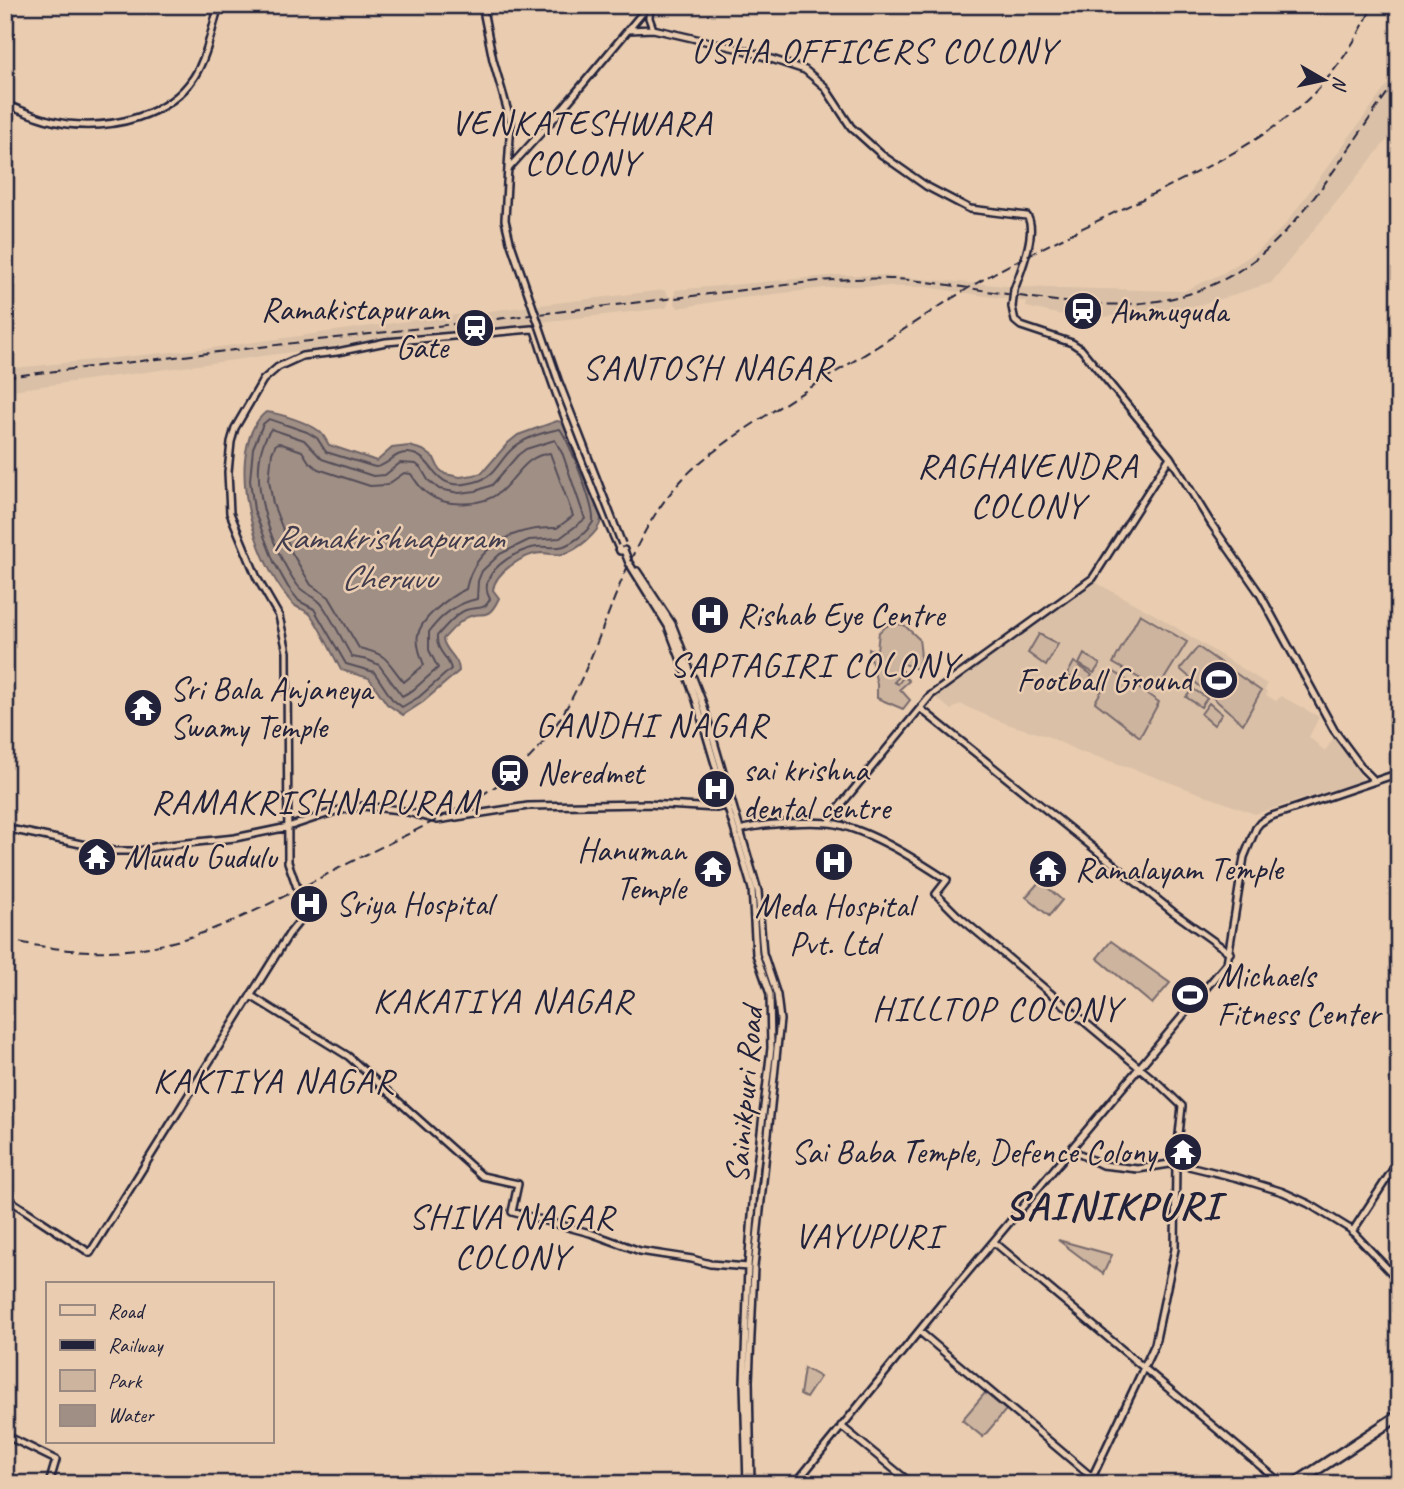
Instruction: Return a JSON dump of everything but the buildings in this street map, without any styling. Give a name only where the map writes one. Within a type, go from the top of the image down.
[{"type":"street","points":[[5,104],[67,124],[112,123],[145,115],[178,96],[195,77],[219,5]]},
{"type":"street","points":[[482,5],[511,122],[505,220],[510,241],[558,380],[624,551]]},
{"type":"street","points":[[508,172],[649,5]]},
{"type":"street","points":[[649,5],[649,18],[653,29]]},
{"type":"street","points":[[629,30],[653,29],[744,50],[805,70],[824,86],[851,127],[882,155],[926,186],[970,209],[1027,216],[1031,224],[1026,256],[1014,290],[1014,321],[1081,349],[1170,457],[1259,594],[1334,730],[1375,781]]},
{"type":"street","points":[[5,1197],[90,1253],[289,933],[306,913],[288,862],[287,652],[283,627],[257,578],[230,513],[229,456],[235,428],[263,380],[278,367],[302,356],[386,342],[533,329],[564,417],[609,527],[620,551],[624,551]]},
{"type":"street","points":[[828,823],[931,695],[1093,578],[1170,457]]},
{"type":"street","name":"Sainikpuri Road","points":[[624,551],[673,624],[702,701],[752,889],[756,954],[777,995],[780,1020],[748,1267],[744,1383],[749,1484]]},
{"type":"street","points":[[921,709],[1172,912],[1230,953]]},
{"type":"street","points":[[795,1484],[919,1331],[1221,971],[1230,953],[1243,860],[1260,823],[1269,817],[1399,773]]},
{"type":"street","points":[[5,828],[125,852],[288,828],[336,811],[363,806],[400,810],[437,820],[528,806],[649,804],[707,807],[730,803]]},
{"type":"street","name":"Sainikpuri Road","points":[[730,803],[758,891],[760,938],[768,975]]},
{"type":"street","points":[[740,830],[777,824],[828,823],[865,834],[947,880],[936,894],[943,901],[1182,1106],[1176,1163],[1175,1249],[1155,1344],[1090,1481]]},
{"type":"street","points":[[251,996],[348,1056],[482,1177],[518,1184],[512,1212],[590,1233],[640,1251],[710,1264],[748,1267]]},
{"type":"street","points":[[1072,1150],[1102,1164],[1126,1169],[1176,1163],[1283,1192],[1316,1208],[1352,1232],[1399,1281]]},
{"type":"street","points":[[1352,1232],[1399,1160]]},
{"type":"street","name":"Sainikpuri Road","points":[[749,1484],[749,1381],[755,1215]]},
{"type":"street","points":[[994,1242],[1282,1484]]},
{"type":"street","points":[[919,1331],[1090,1481],[1100,1484]]},
{"type":"street","points":[[1291,1484],[1399,1416]]},
{"type":"street","points":[[1298,1484],[1399,1416]]},
{"type":"street","points":[[841,1426],[912,1484]]},
{"type":"street","points":[[5,1435],[57,1460],[50,1484]]},
{"type":"shaded area","points":[[1399,69],[1399,125],[1271,283],[1200,305],[1070,321],[1067,316],[1026,307],[1027,302],[925,287],[842,286],[678,308],[674,302],[675,290],[840,275],[876,275],[1019,287],[1184,291],[1223,273],[1258,251],[1285,225]]},
{"type":"shaded area","points":[[664,290],[669,296],[666,308],[464,334],[396,338],[5,391],[5,369],[212,348]]},
{"type":"shaded area","points":[[1095,582],[1159,617],[1267,684],[1266,695],[1276,701],[1281,696],[1319,717],[1309,737],[1325,751],[1335,736],[1363,780],[1255,814],[1076,750],[1047,736],[1004,723],[960,704],[951,710],[934,696]]},
{"type":"green space","points":[[1140,614],[1187,642],[1158,689],[1113,663]]},
{"type":"green space","points":[[891,623],[904,625],[919,639],[921,658],[917,669],[901,663],[899,667],[904,672],[894,682],[898,684],[904,676],[909,681],[900,689],[910,700],[903,709],[877,698],[877,684],[869,651],[877,650],[879,632]]},
{"type":"green space","points":[[1039,634],[1058,644],[1046,666],[1028,653]]},
{"type":"green space","name":"Football Ground","points":[[1198,647],[1261,691],[1243,724],[1180,669]]},
{"type":"green space","points":[[1084,654],[1100,664],[1094,673],[1079,664]]},
{"type":"green space","points":[[1074,662],[1092,675],[1085,686],[1067,675]]},
{"type":"green space","points":[[1113,671],[1159,702],[1140,737],[1095,702]]},
{"type":"green space","points":[[1193,689],[1207,698],[1201,707],[1186,697]]},
{"type":"green space","points":[[1209,703],[1222,714],[1214,725],[1201,714]]},
{"type":"green space","points":[[1040,881],[1062,900],[1049,916],[1026,897]]},
{"type":"green space","points":[[1111,941],[1170,983],[1152,1004],[1097,958]]},
{"type":"green space","points":[[1058,1240],[1112,1255],[1103,1274]]},
{"type":"green space","points":[[804,1368],[820,1377],[806,1398],[800,1395]]},
{"type":"green space","points":[[985,1393],[1006,1410],[983,1437],[962,1420]]},
{"type":"water","name":"Ramakrishnapuram Cheruvu","points":[[266,412],[308,425],[321,433],[329,445],[377,461],[392,448],[409,446],[423,450],[434,458],[439,469],[445,474],[460,477],[482,473],[518,435],[557,421],[566,423],[597,499],[600,524],[586,541],[568,552],[558,555],[534,554],[511,565],[495,583],[493,590],[499,598],[491,611],[466,618],[443,639],[446,648],[457,662],[459,671],[423,702],[403,715],[387,704],[369,678],[341,670],[314,620],[308,612],[292,603],[262,554],[246,497],[245,459],[251,433]]},
{"type":"railway","points":[[5,939],[56,948],[102,951],[144,948],[183,939],[221,926],[260,908],[438,819],[493,788],[533,755],[562,715],[585,671],[622,578],[644,533],[671,492],[708,456],[767,415],[980,281],[1196,173],[1258,138],[1310,97],[1333,71],[1354,41],[1373,5]]},
{"type":"railway","points":[[5,377],[834,280],[920,281],[1073,303],[1118,304],[1161,300],[1203,289],[1244,268],[1282,235],[1329,178],[1399,77]]},
{"type":"place","name":"Ammuguda","points":[[1083,311]]},
{"type":"place","name":"Ramakistapuram Gate","points":[[475,328]]},
{"type":"place","name":"Rishab Eye Centre","points":[[710,615]]},
{"type":"place","name":"Football Ground","points":[[1219,680]]},
{"type":"place","name":"Sri Bala Anjaneya Swamy Temple","points":[[143,708]]},
{"type":"place","name":"Neredmet","points":[[510,773]]},
{"type":"place","name":"sai krishna dental centre","points":[[716,789]]},
{"type":"place","name":"Muudu Gudulu","points":[[97,857]]},
{"type":"place","name":"Meda Hospital Pvt. Ltd","points":[[834,862]]},
{"type":"place","name":"Hanuman Temple","points":[[713,869]]},
{"type":"place","name":"Ramalayam Temple","points":[[1048,869]]},
{"type":"place","name":"Sriya Hospital","points":[[309,904]]},
{"type":"place","name":"Michaels Fitness Center","points":[[1190,995]]},
{"type":"place","name":"Sai Baba Temple, Defence Colony","points":[[1183,1152]]},
{"type":"district","name":"USHA OFFICERS COLONY","points":[[874,50]]},
{"type":"district","name":"VENKATESHWARA COLONY","points":[[582,142]]},
{"type":"district","name":"SANTOSH NAGAR","points":[[708,367]]},
{"type":"district","name":"RAGHAVENDRA COLONY","points":[[1028,485]]},
{"type":"district","name":"SAPTAGIRI COLONY","points":[[814,664]]},
{"type":"district","name":"GANDHI NAGAR","points":[[652,724]]},
{"type":"district","name":"RAMAKRISHNAPURAM","points":[[316,801]]},
{"type":"district","name":"KAKATIYA NAGAR","points":[[503,1000]]},
{"type":"district","name":"HILLTOP COLONY","points":[[997,1008]]},
{"type":"district","name":"KAKTIYA NAGAR","points":[[274,1080]]},
{"type":"district","name":"SAINIKPURI","points":[[1113,1206]]},
{"type":"district","name":"VAYUPURI","points":[[868,1235]]},
{"type":"district","name":"SHIVA NAGAR COLONY","points":[[512,1236]]}]
